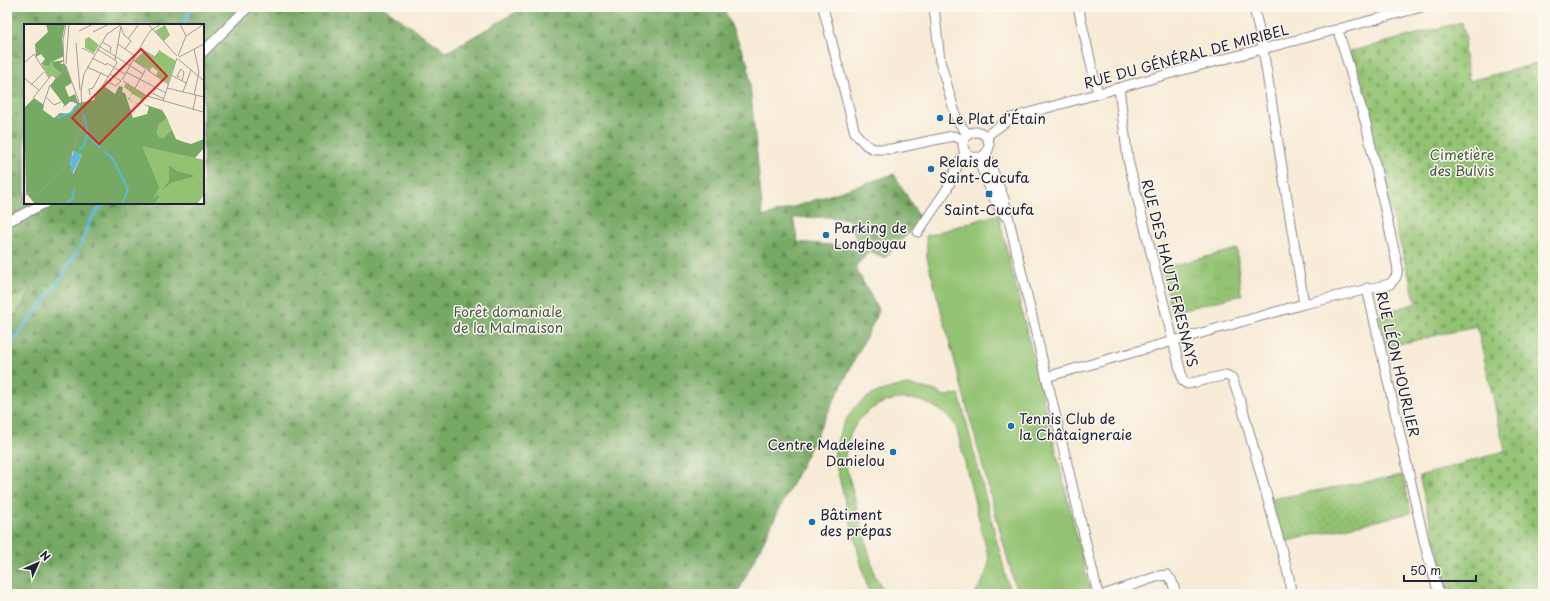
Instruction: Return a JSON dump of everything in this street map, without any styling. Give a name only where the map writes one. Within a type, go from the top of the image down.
[{"type":"street","points":[[204,51],[248,7]]},
{"type":"street","points":[[823,7],[855,133],[860,140],[874,149],[892,149],[953,136],[966,138]]},
{"type":"street","points":[[934,7],[940,61],[957,120],[966,138]]},
{"type":"street","points":[[1078,7],[1098,94]]},
{"type":"street","points":[[1254,7],[1263,49],[1304,304]]},
{"type":"street","name":"RUE DU GÉNÉRAL DE MIRIBEL","points":[[986,136],[1011,118],[1338,30],[1412,8],[1422,7]]},
{"type":"street","points":[[1338,30],[1366,124],[1398,268],[1396,277],[1390,284],[1367,288]]},
{"type":"street","name":"RUE DES HAUTS FRESNAYS","points":[[1119,88],[1128,160],[1182,381],[1187,384],[1226,375],[1232,378],[1242,406],[1288,577],[1291,594]]},
{"type":"street","points":[[974,132],[986,136],[989,142],[989,148],[982,155],[971,156],[966,152],[963,146],[966,138],[974,132]]},
{"type":"street","points":[[918,232],[947,189],[958,164],[966,152]]},
{"type":"street","points":[[982,155],[1004,199],[1007,219],[1098,594]]},
{"type":"street","points":[[7,222],[43,204]]},
{"type":"street","name":"RUE LÉON HOURLIER","points":[[1046,377],[1173,340],[1367,288],[1425,545],[1439,594]]},
{"type":"street","points":[[1106,594],[1159,576],[1167,575],[1172,581],[1176,594]]},
{"type":"green space","name":"Forêt domaniale de la Malmaison","points":[[7,7],[383,7],[447,52],[525,7],[723,7],[748,64],[763,217],[894,174],[921,220],[885,258],[870,251],[855,267],[879,311],[737,594],[7,594],[7,326],[25,301],[31,289],[7,299]],"holes":[[[828,217],[849,219],[860,251],[841,246],[798,242],[793,218]]]},
{"type":"green space","name":"Cimetière des Bulvis","points":[[1462,22],[1466,39],[1464,50],[1469,81],[1543,62],[1543,594],[1449,594],[1419,476],[1505,451],[1477,326],[1386,347],[1378,315],[1416,303],[1349,52]]},
{"type":"green space","name":"Tennis Club de la Châtaigneraie","points":[[998,214],[1091,594],[1017,594],[927,258],[926,236]]},
{"type":"green space","points":[[1237,249],[1240,288],[1242,295],[1172,312],[1162,268]]},
{"type":"green space","points":[[31,289],[25,301],[7,326],[7,299]]},
{"type":"green space","points":[[908,385],[933,390],[945,396],[959,394],[1009,588],[990,594],[974,594],[984,578],[989,560],[956,426],[940,411],[923,402],[904,399],[886,402],[870,410],[857,423],[848,440],[845,462],[875,576],[886,594],[871,594],[868,590],[834,458],[837,442],[848,416],[856,406],[866,398],[878,392]]},
{"type":"green space","points":[[1403,475],[1411,513],[1283,542],[1271,499]]},
{"type":"waterway","points":[[184,24],[192,7]]},
{"type":"waterway","points":[[7,349],[62,277],[81,244],[90,220],[103,204]]},
{"type":"waterway","points":[[7,404],[11,414],[7,419]]},
{"type":"place","name":"Le Plat d'Étain","points":[[940,118]]},
{"type":"place","name":"Relais de Saint-Cucufa","points":[[931,169]]},
{"type":"place","name":"Saint-Cucufa","points":[[989,194]]},
{"type":"place","name":"Parking de Longboyau","points":[[826,235]]},
{"type":"place","name":"Tennis Club de la Châtaigneraie","points":[[1011,426]]},
{"type":"place","name":"Centre Madeleine Danielou","points":[[893,452]]},
{"type":"place","name":"Bâtiment des prépas","points":[[812,522]]}]
